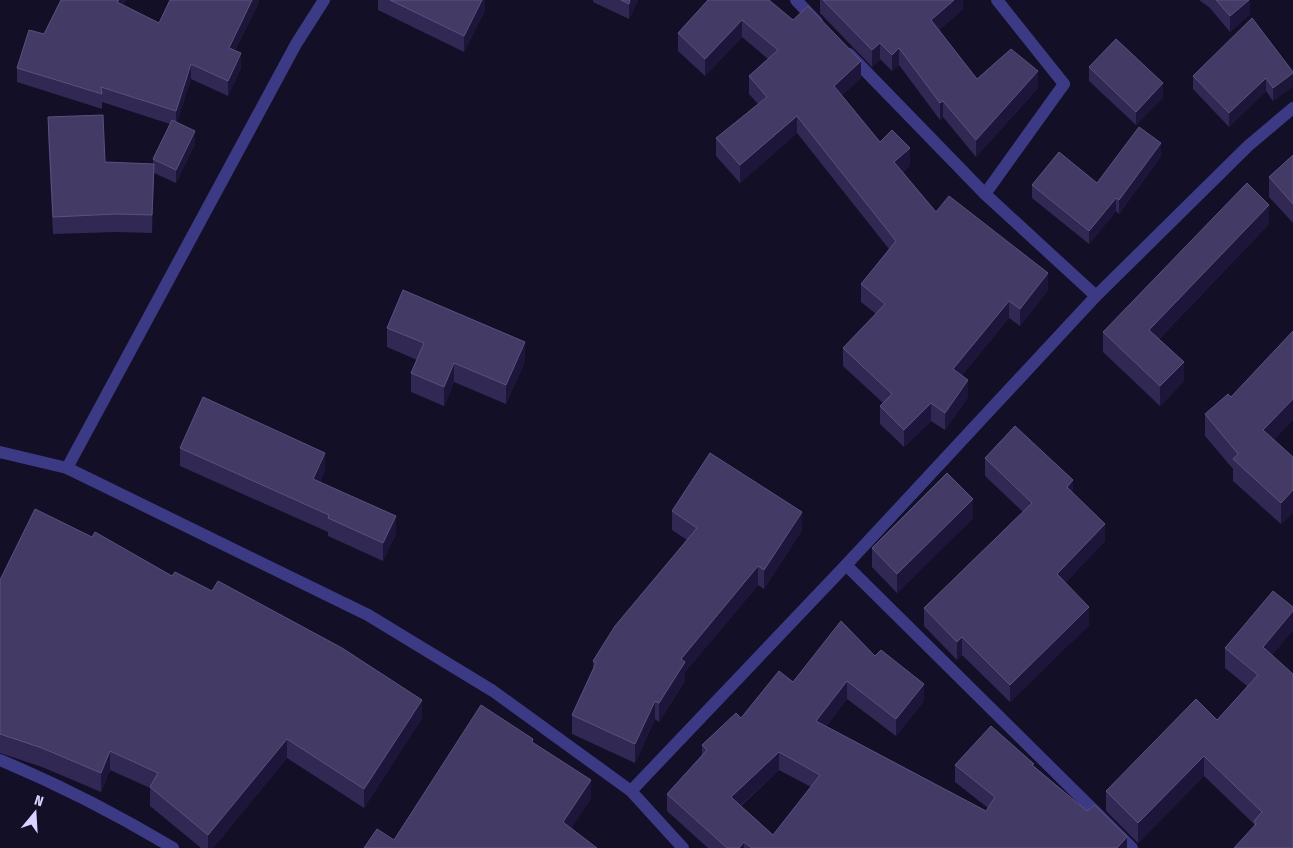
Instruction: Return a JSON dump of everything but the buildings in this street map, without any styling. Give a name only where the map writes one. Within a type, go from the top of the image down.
[{"type":"street","points":[[67,468],[296,44],[324,0]]},
{"type":"street","points":[[796,0],[823,28]]},
{"type":"street","points":[[985,194],[1064,84],[997,0]]},
{"type":"street","points":[[844,48],[985,194],[1096,296]]},
{"type":"street","points":[[630,791],[846,565],[1096,296],[1248,146],[1293,108]]},
{"type":"street","points":[[0,452],[67,468],[368,615],[493,691],[630,791],[683,848]]},
{"type":"street","points":[[846,565],[1132,848]]},
{"type":"street","points":[[0,760],[29,772],[131,823],[173,848]]}]
